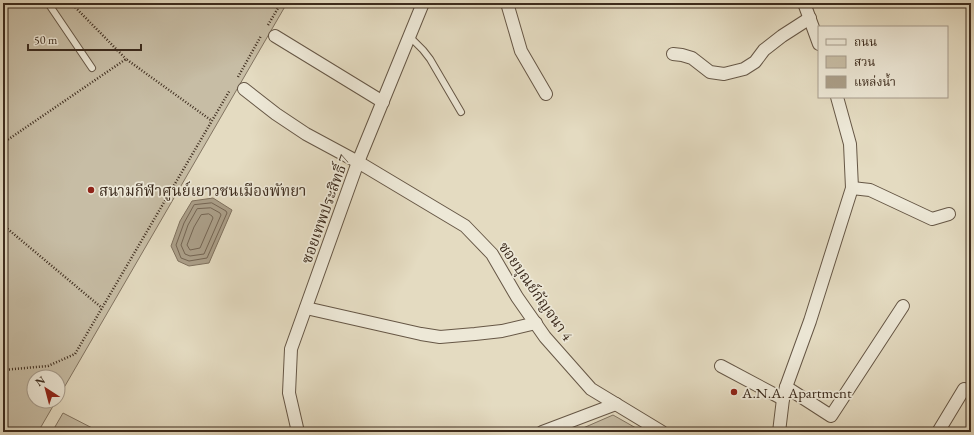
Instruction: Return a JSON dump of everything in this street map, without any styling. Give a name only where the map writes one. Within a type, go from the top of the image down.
[{"type":"street","name":"ซอยเทพประสิทธิ์ 7","points":[[298,432],[289,393],[291,349],[358,162],[423,3]]},
{"type":"street","points":[[507,3],[521,51],[546,94]]},
{"type":"street","points":[[804,3],[818,41]]},
{"type":"street","points":[[673,54],[692,58],[710,72],[724,74],[744,69],[755,62],[764,50],[782,36],[810,18]]},
{"type":"street","points":[[270,33],[383,102]]},
{"type":"street","name":"ซอยบุณย์กัญจนา 4","points":[[239,85],[276,114],[306,134],[358,162],[465,226],[492,254],[517,296],[545,337],[592,389],[662,432]]},
{"type":"street","points":[[779,432],[784,393],[810,322],[852,188],[850,144],[837,98]]},
{"type":"street","points":[[852,188],[870,190],[932,219],[949,214]]},
{"type":"street","points":[[721,366],[784,393],[831,416],[903,306]]},
{"type":"street","points":[[306,308],[440,337],[502,332],[536,323]]},
{"type":"street","points":[[938,432],[964,389]]},
{"type":"street","points":[[542,432],[616,404]]},
{"type":"lane","points":[[48,3],[92,68]]},
{"type":"lane","points":[[410,36],[430,59],[461,112]]},
{"type":"path","points":[[71,3],[126,59],[212,121]]},
{"type":"path","points":[[270,33],[281,3]]},
{"type":"path","points":[[239,85],[262,36]]},
{"type":"path","points":[[3,143],[126,59]]},
{"type":"path","points":[[3,370],[48,366],[75,354],[231,88]]},
{"type":"path","points":[[3,225],[102,308]]},
{"type":"path","points":[[3,423],[6,432]]},
{"type":"green space","name":"สนามกีฬาศูนย์เยาวชนเมืองพัทยา","points":[[3,3],[287,3],[66,384],[66,369],[26,369],[26,409],[51,409],[38,432],[3,432]]},
{"type":"green space","points":[[63,413],[100,432],[52,432]]},
{"type":"green space","points":[[613,415],[643,432],[574,432]]},
{"type":"water","points":[[213,198],[232,210],[209,263],[189,266],[178,261],[171,246],[180,221],[192,201]]},
{"type":"place","name":"สนามกีฬาศูนย์เยาวชนเมืองพัทยา","points":[[91,190]]},
{"type":"place","name":"A.N.A. Apartment","points":[[734,392]]}]
